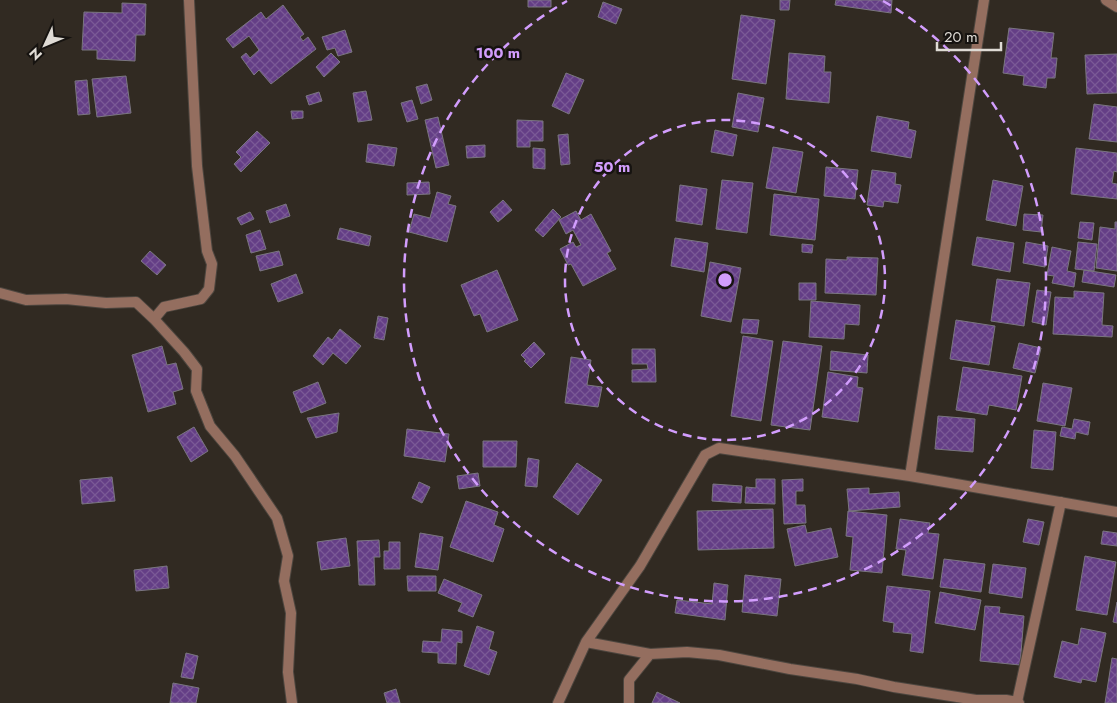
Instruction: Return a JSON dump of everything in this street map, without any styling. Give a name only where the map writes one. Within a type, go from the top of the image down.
[{"type":"street","points":[[154,319],[164,307],[201,299],[210,289],[212,264],[207,251],[197,166],[189,0]]},
{"type":"street","points":[[910,476],[984,0]]},
{"type":"street","points":[[1106,0],[1117,6]]},
{"type":"street","points":[[0,293],[26,300],[66,299],[106,303],[136,302],[154,319],[197,369],[196,391],[210,426],[236,456],[277,518],[288,556],[284,581],[291,614],[288,672],[292,703]]},
{"type":"street","points":[[558,703],[586,642],[640,566],[705,455],[719,448],[910,476],[1117,512]]},
{"type":"street","points":[[586,642],[650,654],[687,652],[719,655],[790,669],[857,678],[894,687],[976,700],[1006,700],[1017,703],[1061,502]]},
{"type":"street","points":[[629,703],[630,680],[650,654]]},
{"type":"building","points":[[528,0],[551,0],[551,7],[528,7]]},
{"type":"building","points":[[780,0],[790,0],[789,10],[780,10]]},
{"type":"building","points":[[836,0],[892,0],[891,13],[835,5]]},
{"type":"building","points":[[603,2],[622,9],[616,24],[598,17]]},
{"type":"building","points":[[122,3],[146,4],[145,35],[136,35],[135,61],[97,59],[97,50],[82,50],[84,12],[122,13]]},
{"type":"building","points":[[283,5],[304,34],[300,37],[303,41],[308,37],[316,49],[271,84],[259,70],[254,75],[241,57],[246,53],[250,58],[259,50],[249,36],[233,48],[226,39],[261,12],[266,19]]},
{"type":"building","points":[[741,15],[775,20],[766,84],[732,79]]},
{"type":"building","points":[[1009,28],[1054,33],[1051,58],[1057,58],[1055,78],[1047,78],[1046,88],[1023,85],[1024,76],[1003,73]]},
{"type":"building","points":[[345,30],[352,52],[338,56],[335,48],[327,50],[322,37]]},
{"type":"building","points":[[331,53],[340,62],[324,77],[316,67]]},
{"type":"building","points":[[789,53],[825,56],[824,72],[831,72],[829,103],[786,99]]},
{"type":"building","points":[[1117,54],[1117,93],[1087,94],[1085,55]]},
{"type":"building","points":[[566,73],[584,80],[569,114],[552,106]]},
{"type":"building","points":[[126,76],[131,113],[97,117],[92,79]]},
{"type":"building","points":[[87,80],[90,114],[78,115],[75,81]]},
{"type":"building","points":[[427,84],[432,100],[421,104],[416,87]]},
{"type":"building","points":[[366,91],[372,120],[358,122],[353,93]]},
{"type":"building","points":[[319,92],[322,101],[309,105],[306,96]]},
{"type":"building","points":[[738,93],[764,98],[758,132],[732,127]]},
{"type":"building","points":[[412,100],[418,119],[407,122],[401,103]]},
{"type":"building","points":[[1094,104],[1117,107],[1117,142],[1089,139]]},
{"type":"building","points":[[291,111],[303,111],[303,118],[292,119]]},
{"type":"building","points":[[877,116],[909,122],[908,129],[916,131],[911,158],[871,151]]},
{"type":"building","points":[[438,117],[449,165],[436,168],[425,120]]},
{"type":"building","points":[[517,120],[543,121],[543,141],[530,141],[530,147],[517,147]]},
{"type":"building","points":[[715,130],[737,135],[733,156],[711,152]]},
{"type":"building","points":[[257,131],[270,143],[241,172],[234,164],[241,157],[236,152]]},
{"type":"building","points":[[568,134],[570,164],[561,165],[558,135]]},
{"type":"building","points":[[368,144],[397,148],[394,166],[366,162]]},
{"type":"building","points":[[485,145],[485,157],[467,158],[466,146]]},
{"type":"building","points":[[773,147],[803,152],[796,193],[766,188]]},
{"type":"building","points":[[533,148],[545,149],[545,169],[533,168]]},
{"type":"building","points":[[1076,148],[1117,153],[1117,172],[1114,171],[1112,183],[1117,184],[1117,199],[1071,194]]},
{"type":"building","points":[[826,167],[858,170],[855,199],[824,196]]},
{"type":"building","points":[[872,170],[896,173],[895,184],[901,185],[898,203],[884,201],[883,207],[867,205]]},
{"type":"building","points":[[722,180],[753,183],[747,233],[716,229]]},
{"type":"building","points":[[993,180],[1023,186],[1016,226],[986,220]]},
{"type":"building","points":[[429,182],[430,194],[407,195],[407,183]]},
{"type":"building","points":[[680,185],[707,189],[702,225],[676,221]]},
{"type":"building","points":[[437,192],[451,196],[448,204],[456,206],[447,242],[409,232],[414,214],[430,218]]},
{"type":"building","points":[[774,194],[819,199],[815,240],[770,235]]},
{"type":"building","points":[[503,200],[512,210],[498,222],[490,212]]},
{"type":"building","points":[[286,204],[290,216],[270,223],[266,211]]},
{"type":"building","points":[[553,209],[561,217],[543,237],[535,230]]},
{"type":"building","points":[[576,211],[581,220],[591,214],[611,251],[607,253],[616,269],[583,286],[571,264],[568,265],[560,249],[573,242],[576,247],[581,245],[573,230],[566,234],[559,220]]},
{"type":"building","points":[[250,212],[254,219],[241,225],[237,218]]},
{"type":"building","points":[[1024,214],[1043,215],[1041,232],[1023,230]]},
{"type":"building","points":[[1080,222],[1094,223],[1092,240],[1078,238]]},
{"type":"building","points":[[1115,222],[1117,222],[1117,271],[1096,268],[1100,227],[1115,229]]},
{"type":"building","points":[[340,228],[371,236],[369,246],[337,239]]},
{"type":"building","points":[[260,230],[266,249],[251,253],[246,235]]},
{"type":"building","points":[[977,237],[1014,243],[1010,272],[972,265]]},
{"type":"building","points":[[675,238],[708,243],[704,272],[671,266]]},
{"type":"building","points":[[1026,242],[1048,246],[1045,267],[1023,263]]},
{"type":"building","points":[[1078,242],[1097,244],[1094,271],[1075,269]]},
{"type":"building","points":[[802,244],[813,245],[812,253],[802,252]]},
{"type":"building","points":[[1052,247],[1071,251],[1067,271],[1076,273],[1074,287],[1052,283],[1054,276],[1047,275]]},
{"type":"building","points":[[150,251],[166,265],[157,275],[141,261]]},
{"type":"building","points":[[279,251],[283,265],[260,271],[256,256]]},
{"type":"building","points":[[847,257],[878,258],[876,295],[825,293],[826,259],[847,260]]},
{"type":"building","points":[[710,262],[741,268],[731,322],[701,316]]},
{"type":"building","points":[[497,270],[518,320],[487,332],[480,314],[474,316],[461,285]]},
{"type":"building","points":[[1084,270],[1116,275],[1114,287],[1082,282]]},
{"type":"building","points":[[296,274],[303,293],[278,302],[271,284]]},
{"type":"building","points":[[997,279],[1030,283],[1024,326],[991,321]]},
{"type":"building","points":[[799,283],[816,283],[816,300],[799,300]]},
{"type":"building","points":[[1037,290],[1051,292],[1046,325],[1032,322]]},
{"type":"building","points":[[1074,291],[1104,293],[1102,325],[1113,326],[1112,337],[1053,334],[1055,297],[1074,298]]},
{"type":"building","points":[[811,301],[860,305],[859,325],[845,324],[844,339],[809,337]]},
{"type":"building","points":[[378,316],[388,318],[384,340],[374,338]]},
{"type":"building","points":[[743,319],[759,320],[757,334],[741,333]]},
{"type":"building","points":[[956,320],[995,326],[989,365],[950,359]]},
{"type":"building","points":[[340,329],[361,346],[346,364],[333,353],[323,365],[313,356],[328,337],[332,340]]},
{"type":"building","points":[[743,336],[773,341],[761,421],[731,416]]},
{"type":"building","points":[[783,341],[822,346],[810,430],[771,425]]},
{"type":"building","points":[[534,342],[545,354],[531,368],[521,355]]},
{"type":"building","points":[[1019,343],[1041,348],[1035,373],[1013,368]]},
{"type":"building","points":[[162,346],[167,365],[176,363],[183,389],[173,392],[176,404],[148,412],[132,355]]},
{"type":"building","points":[[632,349],[655,349],[656,382],[632,382],[632,370],[648,369],[647,364],[632,364]]},
{"type":"building","points":[[831,351],[868,355],[867,373],[830,370]]},
{"type":"building","points":[[571,357],[591,360],[587,385],[602,387],[598,407],[565,403]]},
{"type":"building","points":[[963,367],[1022,376],[1016,410],[989,405],[987,415],[956,410]]},
{"type":"building","points":[[828,372],[858,377],[857,387],[863,388],[858,422],[822,417]]},
{"type":"building","points":[[318,382],[326,403],[301,413],[293,392]]},
{"type":"building","points":[[1043,383],[1072,388],[1065,426],[1037,421]]},
{"type":"building","points":[[339,413],[337,432],[316,438],[307,418]]},
{"type":"building","points":[[938,416],[975,419],[973,452],[935,449]]},
{"type":"building","points":[[1074,419],[1090,422],[1088,435],[1076,432],[1075,439],[1060,436],[1062,427],[1072,429]]},
{"type":"building","points":[[194,427],[208,451],[191,462],[177,437]]},
{"type":"building","points":[[407,429],[449,434],[445,462],[404,456]]},
{"type":"building","points":[[1034,430],[1056,432],[1053,470],[1031,468]]},
{"type":"building","points":[[483,441],[517,441],[516,467],[483,467]]},
{"type":"building","points":[[528,458],[539,460],[537,487],[525,486]]},
{"type":"building","points":[[577,463],[602,480],[578,515],[553,497]]},
{"type":"building","points":[[478,473],[480,486],[459,489],[457,476]]},
{"type":"building","points":[[112,477],[115,501],[82,504],[80,480]]},
{"type":"building","points":[[756,479],[775,479],[775,504],[745,503],[746,487],[756,488]]},
{"type":"building","points":[[803,479],[803,491],[796,491],[796,505],[805,505],[806,523],[784,524],[782,480]]},
{"type":"building","points":[[419,482],[430,487],[422,503],[412,498]]},
{"type":"building","points":[[713,484],[742,486],[741,503],[712,501]]},
{"type":"building","points":[[869,488],[869,494],[899,492],[900,507],[849,511],[847,489]]},
{"type":"building","points":[[466,501],[498,512],[494,525],[504,529],[493,562],[450,547]]},
{"type":"building","points":[[773,509],[774,548],[698,550],[697,511]]},
{"type":"building","points":[[848,511],[887,515],[882,573],[850,570],[853,537],[846,536]]},
{"type":"building","points":[[900,519],[930,523],[928,533],[939,534],[933,579],[902,575],[906,550],[896,549]]},
{"type":"building","points":[[1028,519],[1044,522],[1039,545],[1023,542]]},
{"type":"building","points":[[805,525],[807,533],[831,528],[838,557],[795,566],[787,529]]},
{"type":"building","points":[[1103,531],[1117,533],[1117,546],[1101,544]]},
{"type":"building","points":[[420,533],[443,537],[438,570],[415,567]]},
{"type":"building","points":[[346,538],[350,566],[321,570],[317,542]]},
{"type":"building","points":[[379,540],[380,557],[374,557],[375,585],[359,585],[357,541]]},
{"type":"building","points":[[389,542],[400,542],[400,569],[384,569],[384,551],[389,551]]},
{"type":"building","points":[[1085,556],[1116,562],[1107,615],[1076,610]]},
{"type":"building","points":[[944,559],[985,564],[981,592],[940,587]]},
{"type":"building","points":[[993,564],[1026,568],[1022,598],[989,593]]},
{"type":"building","points":[[167,566],[169,588],[136,591],[134,570]]},
{"type":"building","points":[[745,575],[781,579],[777,616],[742,612]]},
{"type":"building","points":[[407,576],[436,576],[436,591],[408,591]]},
{"type":"building","points":[[444,579],[482,595],[473,617],[458,611],[462,603],[438,593]]},
{"type":"building","points":[[714,583],[728,585],[725,620],[675,613],[677,600],[712,604]]},
{"type":"building","points":[[887,586],[930,591],[923,653],[910,651],[912,634],[893,632],[894,623],[883,621]]},
{"type":"building","points":[[940,592],[981,600],[975,630],[935,623]]},
{"type":"building","points":[[1117,602],[1117,623],[1113,622]]},
{"type":"building","points":[[985,606],[1000,607],[999,613],[1024,616],[1020,665],[980,661]]},
{"type":"building","points":[[477,626],[494,632],[489,649],[497,652],[489,675],[464,666]]},
{"type":"building","points":[[1081,628],[1106,633],[1096,682],[1082,679],[1081,683],[1054,677],[1062,641],[1078,645]]},
{"type":"building","points":[[442,629],[462,631],[462,643],[457,642],[456,664],[438,663],[438,653],[422,652],[423,641],[441,642]]},
{"type":"building","points":[[186,653],[198,656],[193,679],[181,677]]},
{"type":"building","points":[[1112,658],[1117,659],[1117,703],[1105,703]]},
{"type":"building","points":[[173,683],[199,688],[196,703],[170,703]]},
{"type":"building","points":[[396,689],[400,703],[387,703],[384,693]]},
{"type":"building","points":[[657,692],[680,703],[652,703]]}]
